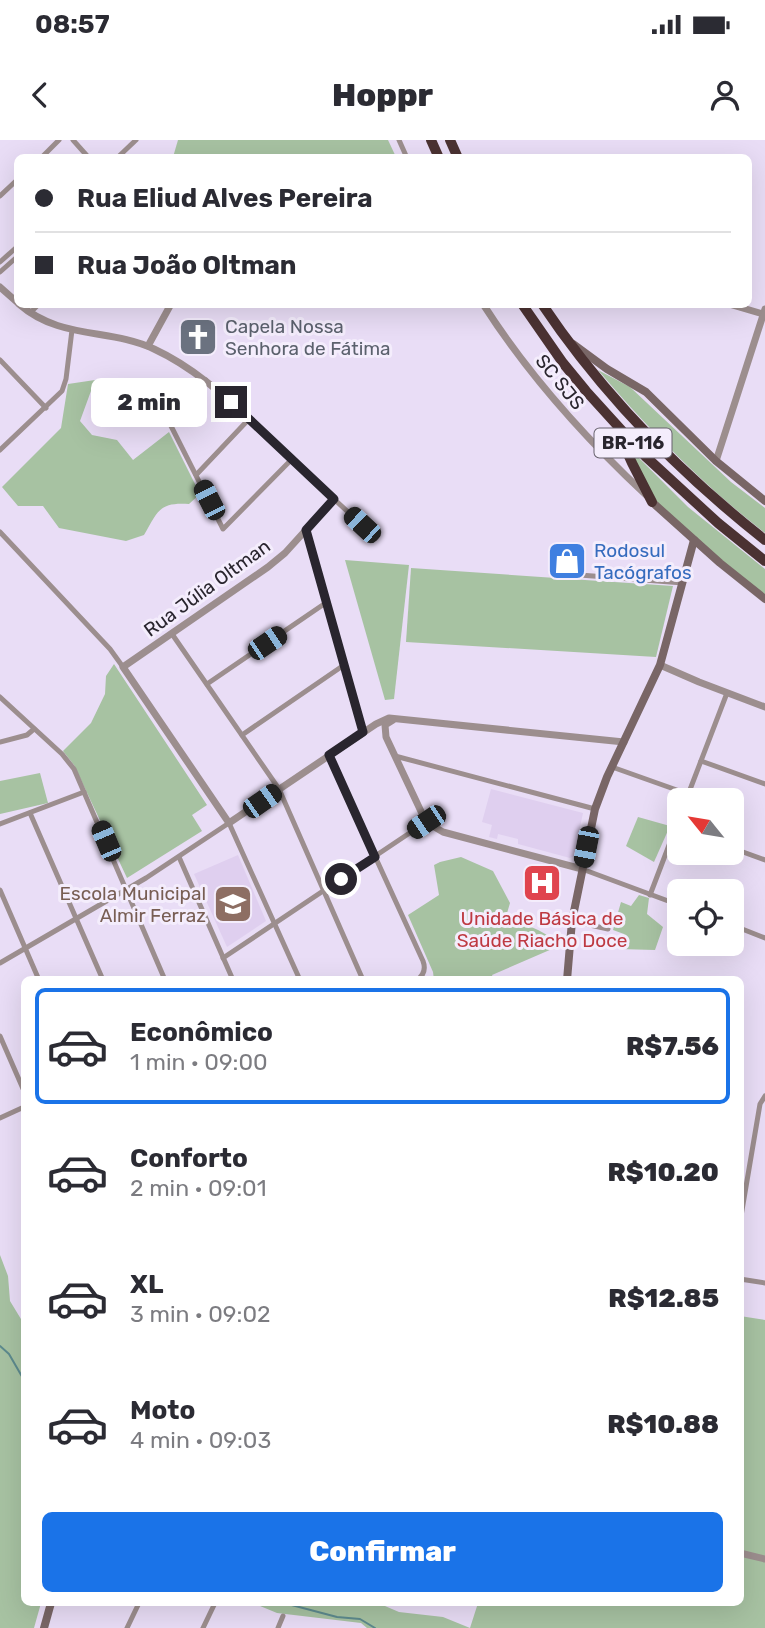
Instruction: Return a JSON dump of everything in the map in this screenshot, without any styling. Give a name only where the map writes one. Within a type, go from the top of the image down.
[{"type":"highway","name":"BR-116","points":[[525,308],[563,363],[645,456],[718,523],[765,561]]},
{"type":"highway","name":"BR-116","points":[[545,308],[618,403],[712,496],[765,540]]},
{"type":"highway","points":[[614,421],[652,502]]},
{"type":"main road","points":[[567,339],[607,369],[646,392],[716,461],[765,501]]},
{"type":"main road","points":[[652,502],[727,570],[765,599]]},
{"type":"main road","points":[[567,976],[572,921],[594,809],[660,665],[694,540]]},
{"type":"main road","points":[[44,1628],[50,1606]]},
{"type":"street","points":[[45,154],[59,140]]},
{"type":"street","points":[[73,140],[85,154]]},
{"type":"street","points":[[121,154],[135,140]]},
{"type":"street","points":[[0,196],[14,183]]},
{"type":"street","points":[[0,262],[14,250]]},
{"type":"street","points":[[0,272],[14,260]]},
{"type":"street","points":[[0,287],[14,300]]},
{"type":"street","points":[[23,308],[47,323],[148,346],[206,380],[362,525]]},
{"type":"street","points":[[30,313],[35,308]]},
{"type":"street","points":[[148,346],[169,308]]},
{"type":"street","name":"SC SJS","points":[[486,308],[557,405],[594,446],[652,502]]},
{"type":"street","points":[[716,461],[764,312],[746,308]]},
{"type":"street","points":[[1,448],[58,397],[65,385],[72,330]]},
{"type":"street","points":[[0,360],[46,408]]},
{"type":"street","points":[[206,380],[169,420],[223,529],[292,459]]},
{"type":"street","points":[[196,475],[249,419]]},
{"type":"street","name":"Rua Júlia Oltman","points":[[123,667],[268,567],[334,499]]},
{"type":"street","points":[[306,530],[363,732]]},
{"type":"street","points":[[0,532],[110,649],[229,823],[298,976]]},
{"type":"street","points":[[554,573],[683,583]]},
{"type":"street","points":[[207,684],[327,602]]},
{"type":"street","points":[[172,634],[279,789],[361,976]]},
{"type":"street","points":[[242,735],[345,665]]},
{"type":"street","points":[[660,665],[765,706]]},
{"type":"street","points":[[690,788],[727,692]]},
{"type":"street","points":[[0,697],[67,759],[74,769],[163,976]]},
{"type":"street","points":[[0,963],[179,857],[382,720],[397,718],[624,742]]},
{"type":"street","points":[[397,718],[385,725],[386,737],[426,822],[443,832],[582,869],[667,901]]},
{"type":"street","points":[[0,742],[22,737],[34,729]]},
{"type":"street","points":[[363,732],[374,729],[386,737]]},
{"type":"street","points":[[329,755],[423,961],[421,976]]},
{"type":"street","points":[[395,756],[594,809]]},
{"type":"street","points":[[701,761],[765,784]]},
{"type":"street","points":[[612,767],[667,789]]},
{"type":"street","points":[[0,824],[85,792]]},
{"type":"street","points":[[30,813],[101,976]]},
{"type":"street","points":[[223,958],[426,822]]},
{"type":"street","points":[[744,852],[765,860]]},
{"type":"street","points":[[650,895],[667,854]]},
{"type":"street","points":[[179,857],[231,976]]},
{"type":"street","points":[[1,892],[37,976]]},
{"type":"street","points":[[572,921],[608,929]]},
{"type":"street","points":[[744,929],[765,937]]},
{"type":"street","points":[[0,1036],[2,1048],[21,1085]]},
{"type":"street","points":[[744,1198],[760,1104],[764,1097]]},
{"type":"street","points":[[0,1118],[21,1108]]},
{"type":"street","points":[[744,1280],[765,1283]]},
{"type":"street","points":[[744,1554],[765,1559]]},
{"type":"street","points":[[127,1628],[138,1606]]},
{"type":"street","points":[[203,1628],[214,1606]]},
{"type":"street","points":[[278,1628],[283,1616]]},
{"type":"shaded area","points":[[491,789],[583,813],[574,856],[570,858],[518,844],[518,839],[498,834],[497,839],[489,837],[492,825],[482,822]]},
{"type":"shaded area","name":"Escola Municipal Almir Ferraz","points":[[238,855],[266,921],[227,947],[194,874]]},
{"type":"green space","points":[[178,140],[388,140],[395,154],[174,154]]},
{"type":"green space","points":[[598,370],[630,387],[731,482],[765,508],[765,533],[677,456]]},
{"type":"green space","points":[[95,380],[80,421],[92,435],[117,440],[133,460],[169,432],[200,494],[189,504],[171,505],[160,510],[144,535],[126,541],[59,528],[43,506],[18,506],[2,487],[61,428],[68,384]]},
{"type":"green space","points":[[628,447],[688,507],[765,569],[765,596],[720,560],[654,500]]},
{"type":"green space","points":[[345,560],[409,565],[394,699],[385,700]]},
{"type":"green space","points":[[411,568],[673,586],[656,657],[406,642]]},
{"type":"green space","points":[[114,664],[207,805],[192,815],[202,831],[127,878],[74,765],[63,751],[91,723],[105,694],[106,676]]},
{"type":"green space","points":[[40,773],[48,803],[0,814],[0,781]]},
{"type":"green space","points":[[638,817],[667,825],[667,833],[654,862],[626,846]]},
{"type":"green space","points":[[461,857],[493,871],[510,903],[505,920],[531,927],[549,936],[554,940],[552,949],[492,976],[434,976],[408,915],[439,895],[434,865]]},
{"type":"green space","points":[[639,895],[649,898],[647,914],[663,927],[655,950],[619,949],[624,934],[613,930],[621,902],[631,906]]},
{"type":"green space","points":[[0,1255],[8,1276],[10,1301],[21,1319],[21,1606],[40,1606],[34,1628],[0,1628]]},
{"type":"green space","points":[[744,1317],[765,1320],[765,1628],[470,1628],[477,1606],[744,1606]]},
{"type":"green space","points":[[260,1606],[385,1606],[399,1612],[443,1617],[470,1628],[367,1628],[361,1623],[277,1613]]},
{"type":"waterway","points":[[0,1346],[9,1354],[21,1375]]},
{"type":"waterway","points":[[295,1606],[337,1617],[360,1619],[375,1628]]},
{"type":"place","name":"Capela Nossa Senhora de Fátima","points":[[198,337]]},
{"type":"place","name":"Rodosul Tacógrafos","points":[[567,561]]},
{"type":"place","name":"Unidade Básica de Saúde Riacho Doce","points":[[542,883]]},
{"type":"place","name":"Escola Municipal Almir Ferraz","points":[[233,904]]},
{"type":"route","points":[[231,402],[334,499],[306,530],[363,732],[329,755],[375,857],[341,879]]}]
